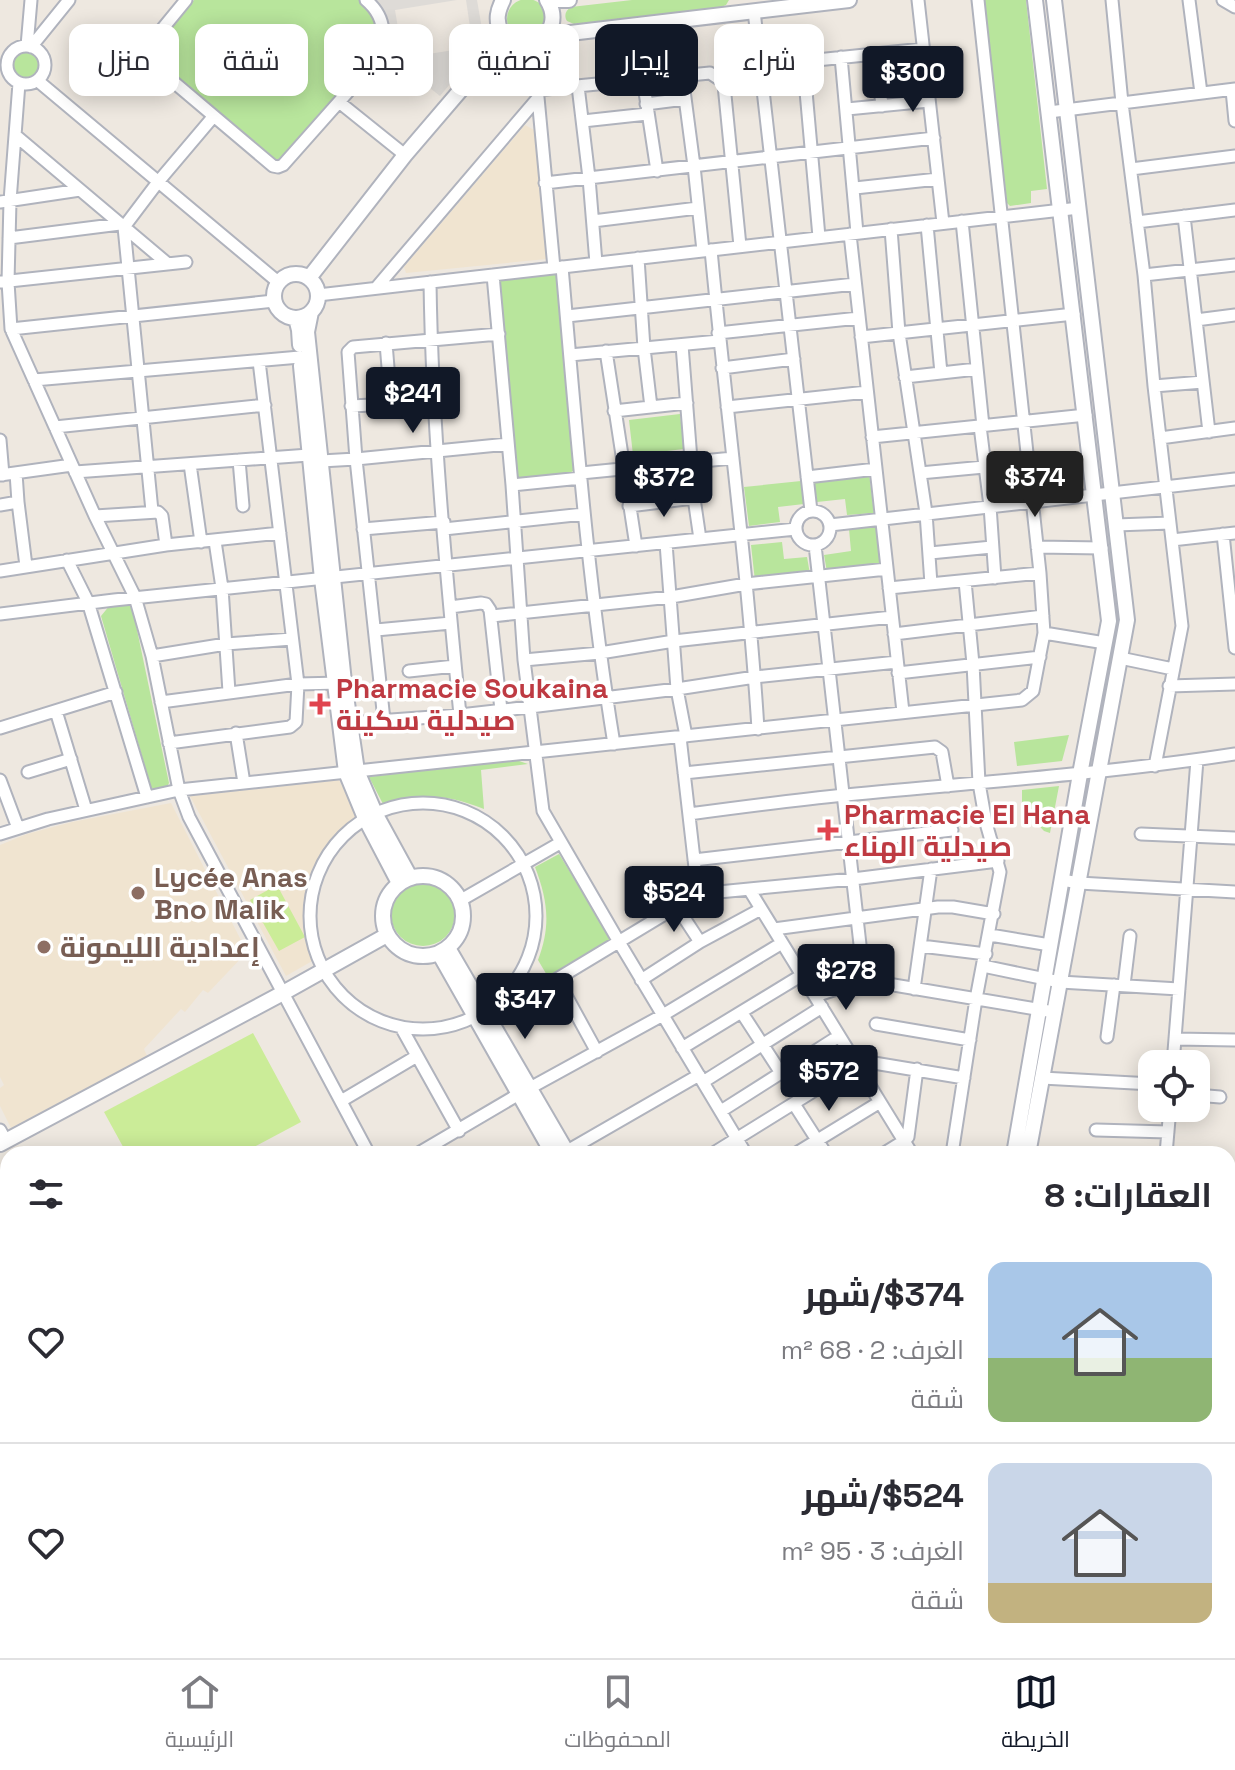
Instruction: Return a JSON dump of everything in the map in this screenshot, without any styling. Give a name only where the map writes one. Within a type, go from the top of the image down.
[{"type":"street","points":[[29,46],[31,0]]},
{"type":"street","points":[[29,46],[69,0]]},
{"type":"street","points":[[186,0],[145,50],[144,57],[273,166],[280,167],[373,65],[380,52],[383,24],[366,0]]},
{"type":"street","points":[[547,0],[552,11],[552,24]]},
{"type":"street","points":[[554,0],[569,0]]},
{"type":"street","points":[[579,34],[772,4],[849,0]]},
{"type":"street","points":[[918,0],[943,223]]},
{"type":"street","points":[[0,834],[86,810],[179,790],[835,721],[1022,700],[1029,696],[1033,691],[1044,633],[1040,573],[978,0]]},
{"type":"street","points":[[1029,1146],[1042,1078],[1047,1011],[1044,980],[1109,611],[1035,0]]},
{"type":"street","points":[[1016,1146],[1047,1011],[1060,982],[1127,620],[1054,0]]},
{"type":"street","points":[[1112,0],[1182,626],[1155,766]]},
{"type":"street","points":[[1189,0],[1201,93]]},
{"type":"street","points":[[1223,0],[1235,7]]},
{"type":"street","points":[[498,24],[498,10],[502,1]]},
{"type":"street","points":[[10,79],[32,84],[38,81],[45,71],[45,59],[37,49],[20,47],[5,58],[15,135],[5,202],[7,325],[135,597],[152,656],[179,790],[189,817],[365,1146]]},
{"type":"street","points":[[824,59],[923,49]]},
{"type":"street","points":[[876,54],[882,106]]},
{"type":"street","points":[[841,57],[855,188],[855,284],[903,712]]},
{"type":"street","points":[[698,74],[710,73],[722,81],[740,246]]},
{"type":"street","points":[[38,81],[278,282]]},
{"type":"street","points":[[1049,112],[1234,89],[1235,121]]},
{"type":"street","points":[[579,93],[596,263]]},
{"type":"street","points":[[309,278],[456,96]]},
{"type":"street","points":[[376,288],[536,96]]},
{"type":"street","points":[[537,96],[545,183],[567,316],[588,552],[614,744]]},
{"type":"street","points":[[645,96],[657,171]]},
{"type":"street","points":[[685,96],[698,208],[716,300],[742,535],[758,729]]},
{"type":"street","points":[[764,96],[811,511]]},
{"type":"street","points":[[807,96],[819,237]]},
{"type":"street","points":[[583,121],[685,99]]},
{"type":"street","points":[[847,109],[929,101]]},
{"type":"street","points":[[339,102],[405,155]]},
{"type":"street","points":[[6,241],[122,226],[213,117]]},
{"type":"street","points":[[15,135],[168,264]]},
{"type":"street","points":[[545,183],[934,138]]},
{"type":"street","points":[[0,156],[13,154]]},
{"type":"street","points":[[1131,169],[1235,156]]},
{"type":"street","points":[[855,188],[938,179]]},
{"type":"street","points":[[5,202],[80,190]]},
{"type":"street","points":[[593,221],[698,208]]},
{"type":"street","points":[[318,295],[1079,208]]},
{"type":"street","points":[[1137,222],[1235,210]]},
{"type":"street","points":[[1184,216],[1209,432]]},
{"type":"street","points":[[962,221],[995,578]]},
{"type":"street","points":[[927,225],[941,373]]},
{"type":"street","points":[[122,226],[134,314],[152,511]]},
{"type":"street","points":[[891,229],[899,333],[926,513],[931,584]]},
{"type":"street","points":[[638,258],[651,407]]},
{"type":"street","points":[[4,282],[186,262]]},
{"type":"street","points":[[1144,275],[1235,265]]},
{"type":"street","points":[[311,312],[296,318],[282,313],[274,301],[278,282],[296,273],[314,282],[318,295],[307,332],[315,458],[339,683],[352,771],[370,816],[405,880]]},
{"type":"street","points":[[493,275],[524,660],[543,811],[741,1146]]},
{"type":"street","points":[[430,282],[438,450],[460,715]]},
{"type":"street","points":[[567,316],[855,284]]},
{"type":"street","points":[[7,325],[274,301]]},
{"type":"street","points":[[861,337],[1074,314]]},
{"type":"street","points":[[1196,320],[1235,315]]},
{"type":"street","points":[[296,318],[315,458]]},
{"type":"street","points":[[570,355],[682,345],[790,326],[859,318]]},
{"type":"street","points":[[384,720],[356,459],[348,350],[386,343],[499,334]]},
{"type":"street","points":[[386,343],[391,404]]},
{"type":"street","points":[[682,345],[700,539]]},
{"type":"street","points":[[606,351],[636,546]]},
{"type":"street","points":[[34,380],[300,357]]},
{"type":"street","points":[[722,368],[794,359]]},
{"type":"street","points":[[169,743],[290,727],[296,722],[298,684],[259,361]]},
{"type":"street","points":[[905,377],[977,369]]},
{"type":"street","points":[[1154,386],[1203,382]]},
{"type":"street","points":[[727,407],[867,392]]},
{"type":"street","points":[[351,406],[435,402]]},
{"type":"street","points":[[614,411],[687,403]]},
{"type":"street","points":[[55,427],[265,405]]},
{"type":"street","points":[[872,437],[1086,415]]},
{"type":"street","points":[[1160,438],[1235,428]]},
{"type":"street","points":[[0,440],[1,475],[271,458],[356,459],[508,444]]},
{"type":"street","points":[[512,485],[623,468],[733,458]]},
{"type":"street","points":[[239,460],[243,506]]},
{"type":"street","points":[[190,464],[201,542]]},
{"type":"street","points":[[920,473],[984,467]]},
{"type":"street","points":[[807,477],[876,469]]},
{"type":"street","points":[[16,473],[26,566]]},
{"type":"street","points":[[830,525],[1235,479]]},
{"type":"street","points":[[629,506],[694,498]]},
{"type":"street","points":[[0,505],[18,502]]},
{"type":"street","points":[[811,511],[825,516],[830,525],[828,536],[815,545],[800,539],[796,529],[798,519],[811,511]]},
{"type":"street","points":[[95,516],[158,512],[162,516],[166,545]]},
{"type":"street","points":[[363,529],[514,523],[584,514]]},
{"type":"street","points":[[1116,525],[1170,523]]},
{"type":"street","points":[[0,614],[88,602],[796,529]]},
{"type":"street","points":[[0,571],[114,552],[280,533]]},
{"type":"street","points":[[1172,540],[1229,534],[1235,648]]},
{"type":"street","points":[[215,541],[222,588],[229,692]]},
{"type":"street","points":[[666,543],[684,773],[698,894]]},
{"type":"street","points":[[815,545],[864,980]]},
{"type":"street","points":[[930,553],[992,547]]},
{"type":"street","points":[[1037,547],[1102,548]]},
{"type":"street","points":[[67,560],[88,602],[147,797]]},
{"type":"street","points":[[492,616],[887,569]]},
{"type":"street","points":[[889,588],[1040,573]]},
{"type":"street","points":[[953,1146],[1000,872],[979,783],[965,581]]},
{"type":"street","points":[[450,607],[481,603],[488,606],[492,616],[501,710]]},
{"type":"street","points":[[894,634],[1043,616]]},
{"type":"street","points":[[524,660],[892,617]]},
{"type":"street","points":[[376,630],[451,623]]},
{"type":"street","points":[[1044,633],[1105,643]]},
{"type":"street","points":[[152,656],[226,644],[292,639]]},
{"type":"street","points":[[350,723],[460,715],[829,669],[973,664],[1040,657]]},
{"type":"street","points":[[1120,658],[1173,669]]},
{"type":"street","points":[[409,671],[455,666]]},
{"type":"street","points":[[161,702],[298,684],[339,683]]},
{"type":"street","points":[[339,683],[350,723],[352,771]]},
{"type":"street","points":[[1169,686],[1235,684]]},
{"type":"street","points":[[0,728],[116,692]]},
{"type":"street","points":[[56,711],[86,810]]},
{"type":"street","points":[[236,733],[244,783]]},
{"type":"street","points":[[684,773],[935,747],[942,752],[948,786]]},
{"type":"street","points":[[689,814],[843,795],[1155,766],[1235,754]]},
{"type":"street","points":[[28,772],[71,759]]},
{"type":"street","points":[[1174,1050],[1197,760]]},
{"type":"street","points":[[0,780],[18,828]]},
{"type":"street","points":[[408,803],[443,804],[476,815],[504,836],[524,863],[537,906],[532,949],[522,973],[506,994],[481,1013],[452,1025],[427,1029],[401,1027],[370,1016],[343,996],[323,970],[313,943],[309,914],[313,886],[325,859],[342,836],[370,816],[408,803]]},
{"type":"street","points":[[694,860],[952,830]]},
{"type":"street","points":[[1141,834],[1235,838]]},
{"type":"street","points":[[461,900],[560,843]]},
{"type":"street","points":[[597,1052],[557,979],[698,894],[998,861]]},
{"type":"street","points":[[914,989],[931,869]]},
{"type":"street","points":[[425,875],[440,879],[453,888],[461,900],[464,918],[459,935],[444,950],[425,956],[410,954],[397,947],[387,935],[383,907],[389,893],[405,880],[425,875]]},
{"type":"street","points":[[1062,880],[1235,892]]},
{"type":"street","points":[[749,889],[907,1146]]},
{"type":"street","points":[[677,907],[700,942]]},
{"type":"street","points":[[774,929],[953,907],[994,914]]},
{"type":"street","points":[[641,980],[700,942],[761,909]]},
{"type":"street","points":[[2,1138],[283,993],[387,935]]},
{"type":"street","points":[[990,935],[1050,945]]},
{"type":"street","points":[[1107,1037],[1130,936]]},
{"type":"street","points":[[432,1146],[663,1015],[782,943]]},
{"type":"street","points":[[921,946],[985,960],[1044,980],[1179,989]]},
{"type":"street","points":[[444,950],[558,1146]]},
{"type":"street","points":[[682,1048],[802,975]]},
{"type":"street","points":[[815,996],[864,980],[1047,1011]]},
{"type":"street","points":[[575,1146],[763,1044],[822,1007]]},
{"type":"street","points":[[742,1013],[781,1073]]},
{"type":"street","points":[[876,1024],[970,1040]]},
{"type":"street","points":[[401,1027],[459,1131]]},
{"type":"street","points":[[721,1111],[839,1036]]},
{"type":"street","points":[[1175,1039],[1235,1040]]},
{"type":"street","points":[[341,1101],[417,1056]]},
{"type":"street","points":[[725,1146],[862,1061],[964,1078]]},
{"type":"street","points":[[896,1146],[908,1137],[917,1069]]},
{"type":"street","points":[[1042,1078],[1138,1083]]},
{"type":"street","points":[[1210,1096],[1220,1097]]},
{"type":"street","points":[[809,1146],[880,1102]]},
{"type":"street","points":[[794,1104],[821,1146]]},
{"type":"street","points":[[1167,1146],[1169,1122]]},
{"type":"street","points":[[1096,1130],[1168,1132]]},
{"type":"street","points":[[199,1658],[214,1658]]},
{"type":"shaded area","points":[[375,0],[457,0],[395,10],[397,24],[388,24],[383,10]]},
{"type":"shaded area","points":[[466,0],[477,0],[481,24],[470,24]]},
{"type":"shaded area","points":[[449,51],[449,85],[440,96],[433,90],[433,53]]},
{"type":"shaded area","points":[[525,125],[534,130],[547,259],[406,273],[404,267]]},
{"type":"shaded area","points":[[339,780],[357,817],[327,848],[310,881],[305,927],[314,960],[286,976],[190,796]]},
{"type":"shaded area","points":[[171,803],[247,952],[208,993],[203,990],[185,1012],[181,1009],[144,1049],[147,1056],[11,1128],[0,1106],[0,1088],[4,1085],[0,1077],[0,845],[72,822]]},
{"type":"green space","points":[[194,0],[362,0],[376,19],[376,24],[324,24],[324,96],[338,96],[281,161],[274,161],[198,96],[308,96],[308,24],[195,24],[195,93],[179,79],[179,24],[174,24]]},
{"type":"green space","points":[[632,0],[729,0],[721,7],[574,24],[566,17],[571,7]]},
{"type":"green space","points":[[984,0],[1026,0],[1047,189],[1031,191],[1031,203],[1010,206],[1007,203]]},
{"type":"green space","points":[[519,1],[535,1],[545,11],[546,24],[508,24],[509,11]]},
{"type":"green space","points":[[27,48],[39,53],[44,65],[39,77],[27,82],[15,77],[10,65],[15,53]]},
{"type":"green space","points":[[557,274],[576,463],[569,474],[518,480],[499,283],[501,279]]},
{"type":"green space","points":[[680,414],[684,449],[633,455],[629,420]]},
{"type":"green space","points":[[869,473],[874,513],[847,515],[845,499],[817,502],[814,479]]},
{"type":"green space","points":[[801,481],[804,504],[778,507],[780,522],[749,526],[744,487]]},
{"type":"green space","points":[[876,526],[880,566],[827,572],[824,555],[851,551],[849,529]]},
{"type":"green space","points":[[782,542],[784,559],[807,557],[810,574],[755,581],[751,545]]},
{"type":"green space","points":[[110,605],[132,606],[169,783],[167,787],[151,787],[101,616]]},
{"type":"green space","points":[[1069,735],[1062,761],[1017,766],[1014,742]]},
{"type":"green space","points":[[513,759],[528,764],[481,770],[484,809],[457,800],[434,797],[383,804],[369,777]]},
{"type":"green space","points":[[1059,786],[1050,833],[1044,831],[1022,808],[1022,790]]},
{"type":"green space","points":[[559,854],[612,940],[548,977],[538,960],[545,936],[546,914],[535,867]]},
{"type":"green space","points":[[423,882],[441,888],[449,896],[455,914],[449,932],[441,940],[423,946],[405,940],[397,932],[391,914],[397,896],[405,888]]},
{"type":"green space","points":[[277,885],[305,937],[279,951],[250,900]]},
{"type":"green space","points":[[253,1033],[301,1122],[256,1146],[123,1146],[104,1112]]},
{"type":"place","name":"Pharmacie Soukaina صيدلية سكينة","points":[[320,704]]},
{"type":"place","name":"Pharmacie El Hana صيدلية الهناء","points":[[828,830]]},
{"type":"place","name":"Lycée Anas Bno Malik","points":[[138,893]]},
{"type":"place","name":"إعدادية الليمونة","points":[[44,947]]}]
